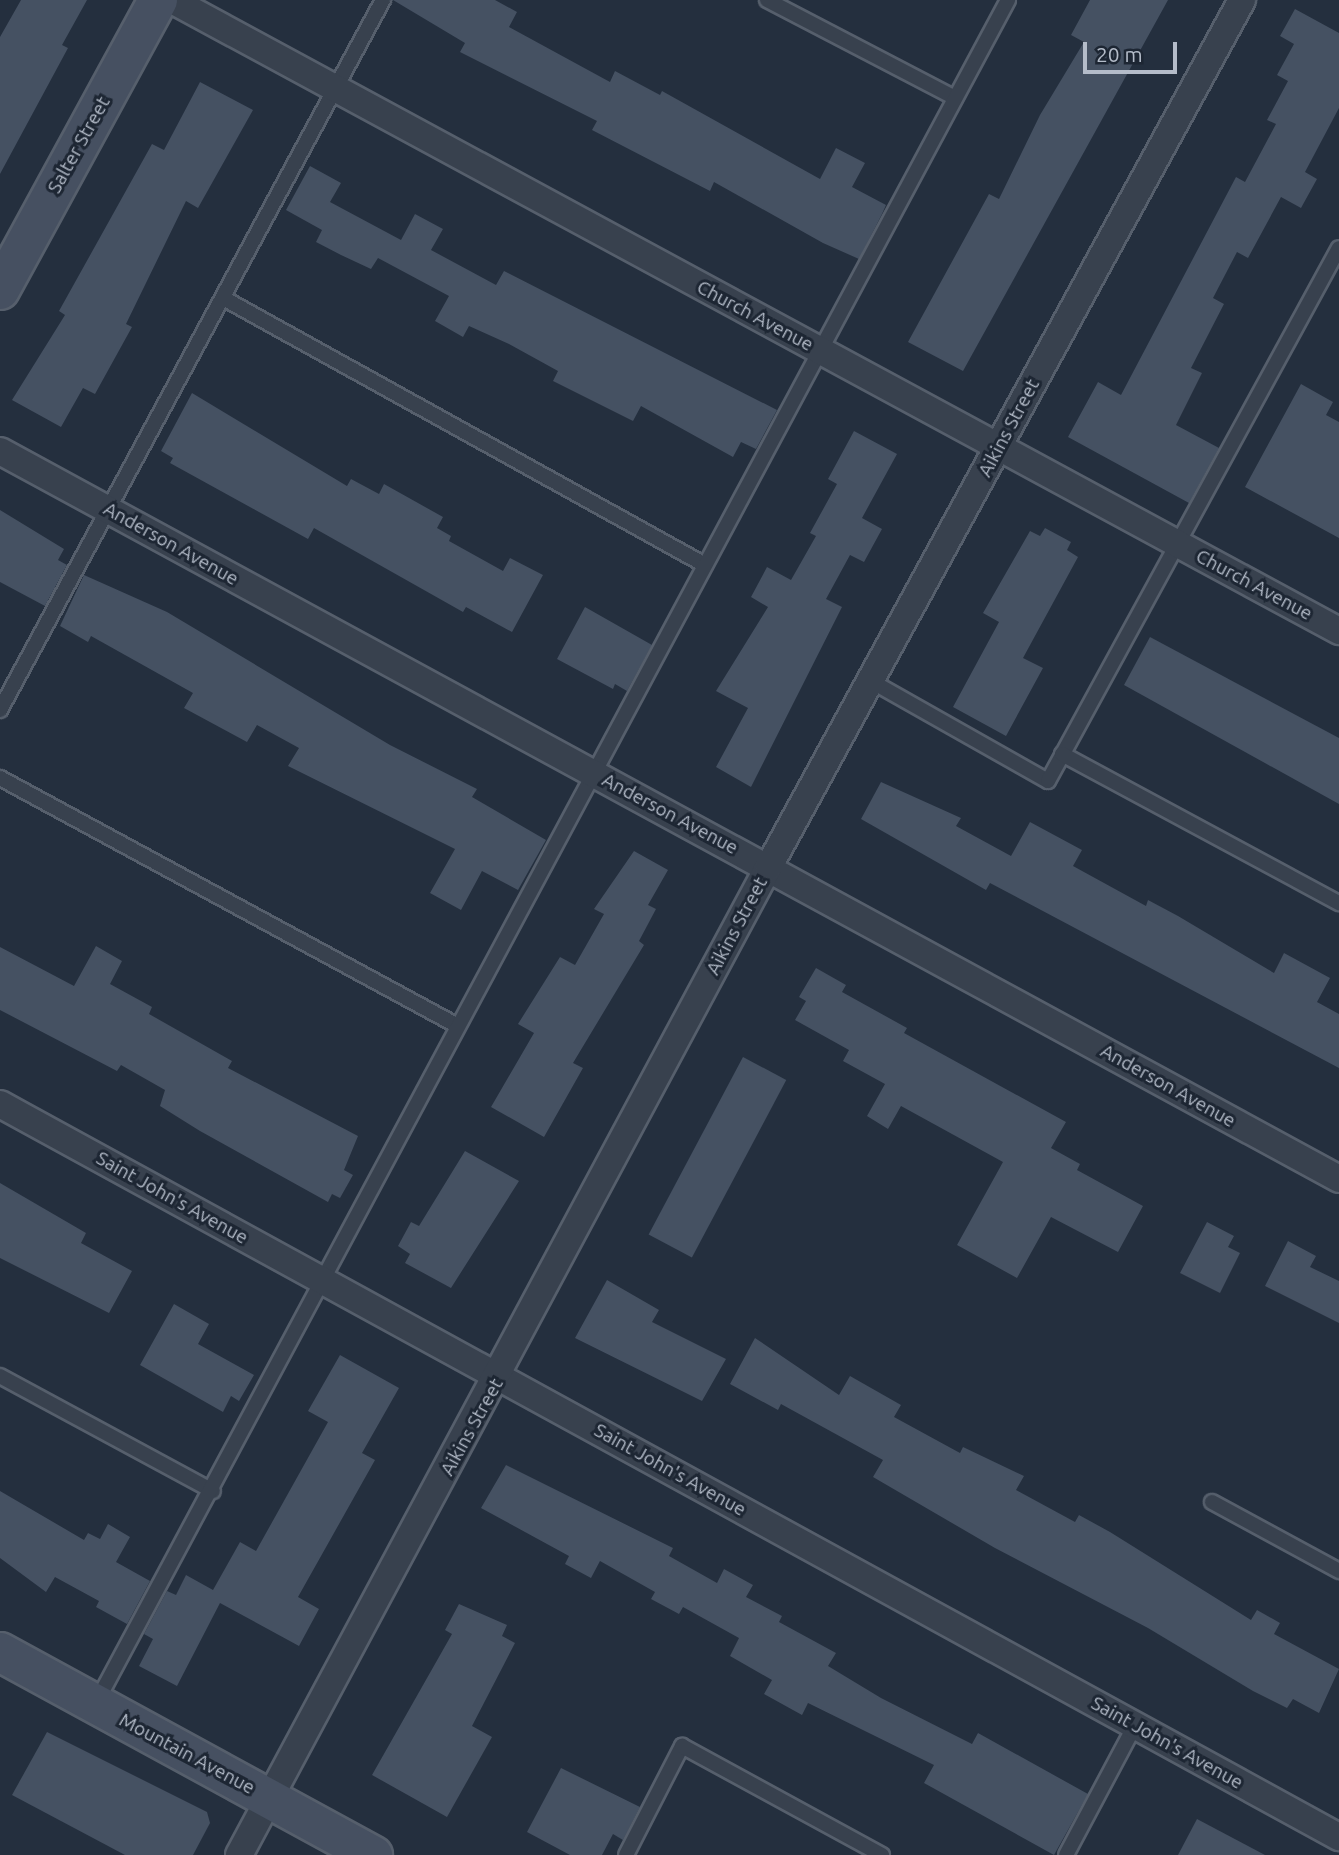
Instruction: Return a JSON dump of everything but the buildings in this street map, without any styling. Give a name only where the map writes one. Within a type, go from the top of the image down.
[{"type":"main road","name":"Salter Street","points":[[0,290],[158,0]]},
{"type":"main road","name":"Mountain Avenue","points":[[0,1652],[373,1855]]},
{"type":"street","name":"Church Avenue","points":[[172,0],[1339,631]]},
{"type":"street","name":"Aikins Street","points":[[239,1855],[500,1376],[768,868],[1242,0]]},
{"type":"street","name":"Anderson Avenue","points":[[0,451],[1339,1179]]},
{"type":"street","name":"Saint John's Avenue","points":[[0,1104],[1135,1725],[1334,1838]]},
{"type":"lane","points":[[0,710],[383,0]]},
{"type":"lane","points":[[767,0],[956,98]]},
{"type":"lane","points":[[96,1704],[326,1282],[456,1026],[1008,0]]},
{"type":"lane","points":[[871,681],[1048,780],[1339,248]]},
{"type":"lane","points":[[223,298],[705,565]]},
{"type":"lane","points":[[1062,754],[1339,903]]},
{"type":"lane","points":[[0,778],[456,1026]]},
{"type":"lane","points":[[0,1376],[213,1491]]},
{"type":"lane","points":[[1212,1502],[1339,1571]]},
{"type":"lane","points":[[1066,1855],[1135,1725]]},
{"type":"lane","points":[[626,1855],[682,1746],[882,1855]]}]
